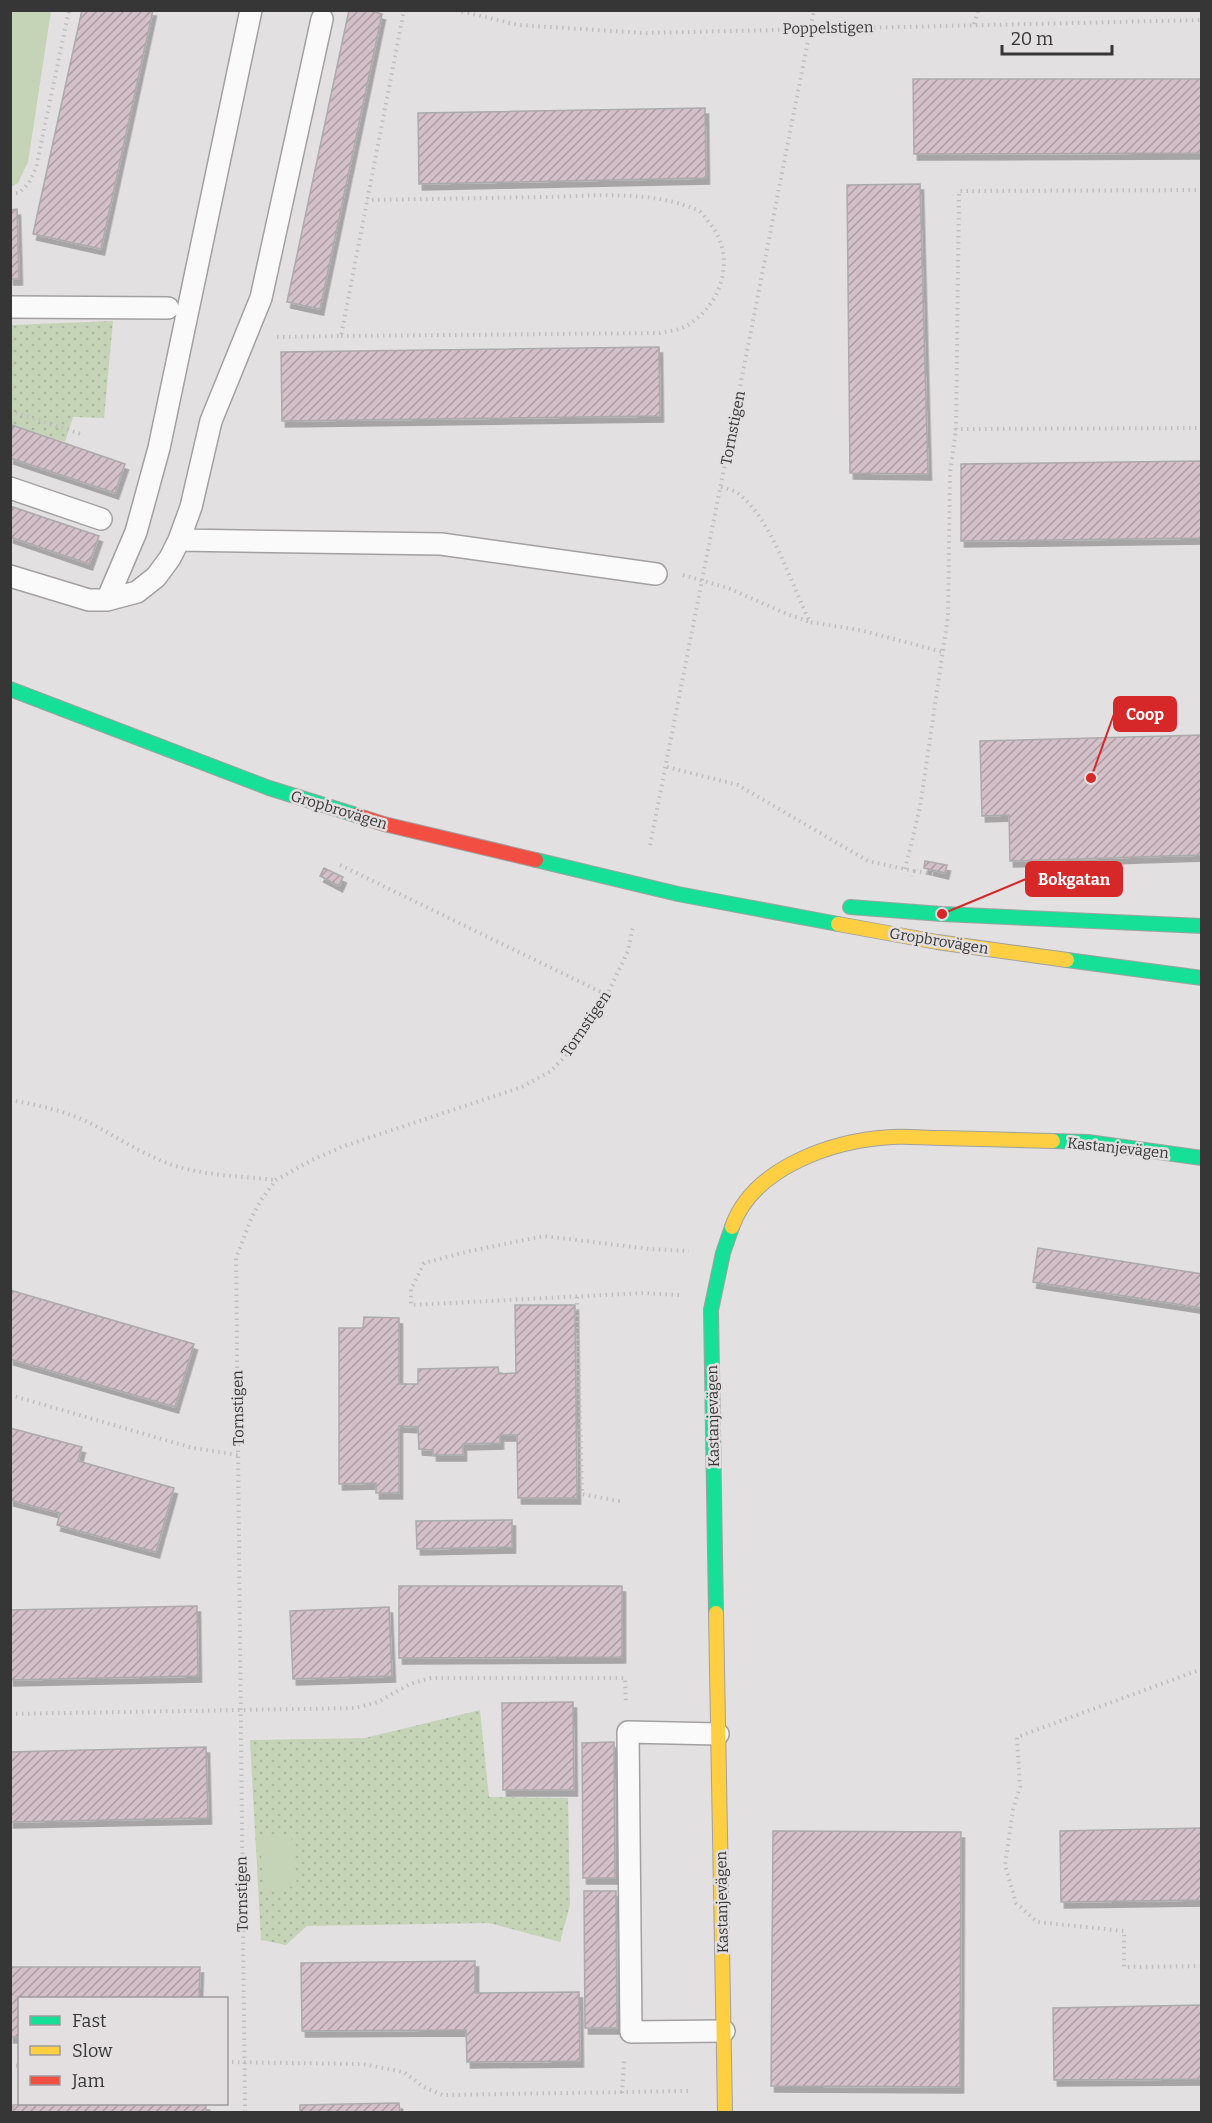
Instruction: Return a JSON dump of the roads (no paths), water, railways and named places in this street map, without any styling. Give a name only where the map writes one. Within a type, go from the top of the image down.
[{"type":"street","name":"Gropbrovägen","points":[[10,689],[269,788],[384,824],[678,894],[937,942],[1202,978]]},
{"type":"street","name":"Gropbrovägen","points":[[678,894],[805,903]]},
{"type":"street","name":"Gropbrovägen","points":[[839,906],[942,914],[1202,927]]},
{"type":"street","name":"Kastanjevägen","points":[[725,2112],[711,1310],[723,1253],[735,1218],[753,1191],[784,1167],[827,1149],[891,1137],[1088,1142],[1202,1158]]},
{"type":"lane","points":[[106,600],[136,532],[159,448],[251,10]]},
{"type":"lane","points":[[10,576],[89,600],[106,600],[137,592],[156,577],[170,558],[179,540],[190,507],[211,421],[261,298],[322,20]]},
{"type":"lane","points":[[10,307],[168,308]]},
{"type":"lane","points":[[10,488],[100,519]]},
{"type":"lane","points":[[179,540],[441,544],[656,574]]},
{"type":"lane","points":[[718,1734],[628,1732],[631,2032],[724,2031]]},
{"type":"place","name":"Coop","points":[[1091,778]]},
{"type":"place","name":"Bokgatan","points":[[942,914]]}]
